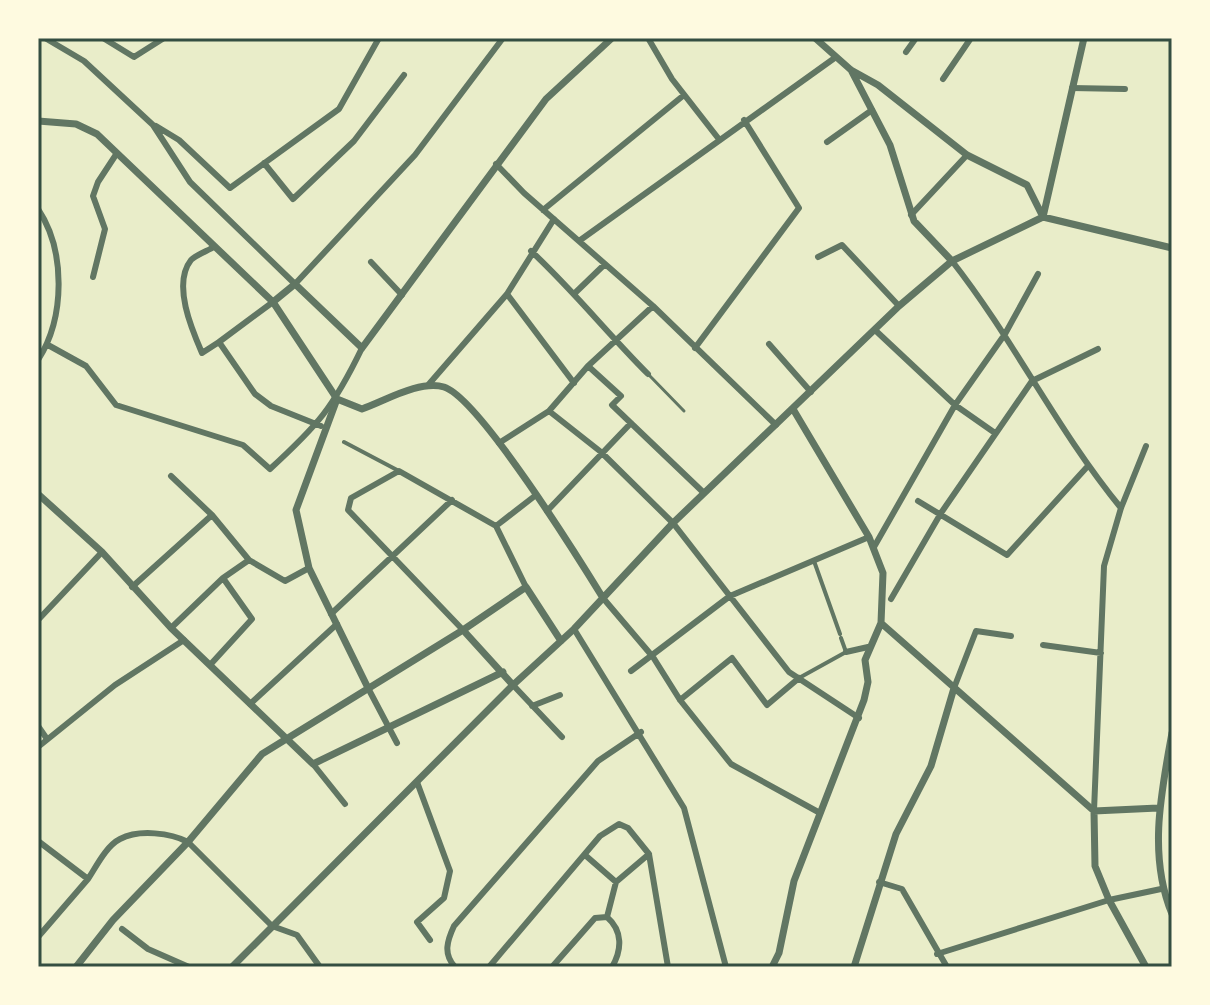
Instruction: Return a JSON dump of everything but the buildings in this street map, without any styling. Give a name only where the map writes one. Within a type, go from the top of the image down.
[{"type":"street","points":[[45,38],[84,61],[153,125],[179,140],[228,188],[339,109],[379,38]]},
{"type":"street","points":[[103,38],[134,57],[164,38]]},
{"type":"street","points":[[214,247],[191,260],[184,278],[189,325],[202,353],[295,284],[415,155],[503,38]]},
{"type":"street","points":[[397,743],[309,568],[296,510],[321,426],[362,348],[496,164],[546,99],[612,38]]},
{"type":"street","points":[[648,38],[684,95],[718,138]]},
{"type":"street","points":[[815,38],[851,70],[878,85],[967,155],[1027,185],[1043,217]]},
{"type":"street","points":[[906,52],[916,38]]},
{"type":"street","points":[[943,79],[971,38]]},
{"type":"street","points":[[1043,217],[1084,38]]},
{"type":"street","points":[[579,241],[718,138],[836,57]]},
{"type":"street","points":[[851,70],[890,145],[911,215],[952,261],[1005,334],[1087,467],[1121,508]]},
{"type":"street","points":[[264,163],[293,199],[354,141],[404,75]]},
{"type":"street","points":[[1072,88],[1125,89]]},
{"type":"street","points":[[543,210],[684,95]]},
{"type":"street","points":[[827,142],[872,110]]},
{"type":"street","points":[[695,348],[799,208],[744,120]]},
{"type":"street","points":[[38,121],[83,126],[117,153],[273,302],[337,399],[362,409],[429,384],[507,294],[531,251],[554,219]]},
{"type":"street","points":[[153,125],[190,182],[362,348]]},
{"type":"street","points":[[93,277],[105,229],[93,196],[98,182],[117,153]]},
{"type":"street","points":[[911,215],[967,155]]},
{"type":"street","points":[[496,164],[543,210],[653,306],[776,425]]},
{"type":"street","points":[[38,209],[54,238],[57,257],[54,331],[38,360]]},
{"type":"street","points":[[232,967],[513,685],[574,629],[673,523],[899,306],[952,261],[1043,217],[1172,248]]},
{"type":"street","points":[[818,257],[842,245],[899,306]]},
{"type":"street","points":[[531,251],[576,292],[615,341],[648,374]]},
{"type":"street","points":[[371,262],[402,295]]},
{"type":"street","points":[[576,292],[605,264]]},
{"type":"street","points":[[874,547],[955,405],[1005,334],[1038,274]]},
{"type":"street","points":[[507,294],[574,383]]},
{"type":"street","points":[[499,443],[549,411],[588,366],[653,306]]},
{"type":"street","points":[[875,330],[955,405],[995,433]]},
{"type":"street","points":[[219,342],[255,394],[271,406],[321,426]]},
{"type":"street","points":[[769,344],[811,392]]},
{"type":"street","points":[[48,345],[86,366],[116,405],[243,445],[270,469],[321,426]]},
{"type":"street","points":[[891,599],[941,513],[1032,381],[1098,349]]},
{"type":"street","points":[[588,366],[621,396],[612,405],[704,493]]},
{"type":"street","points":[[429,384],[445,387],[458,395],[499,443],[603,598],[653,657],[680,700],[731,764],[820,813]]},
{"type":"street","points":[[772,967],[779,953],[794,881],[859,718],[868,682],[868,647],[881,623],[883,573],[869,537],[793,409]]},
{"type":"street","points":[[549,411],[601,452],[673,523],[789,672],[859,718]]},
{"type":"street","points":[[547,511],[631,423]]},
{"type":"street","points":[[344,442],[496,526],[526,587],[561,641]]},
{"type":"street","points":[[1146,446],[1121,508],[1104,566],[1093,852],[1109,900],[1146,967]]},
{"type":"street","points":[[918,501],[1007,555],[1087,467]]},
{"type":"street","points":[[399,471],[351,498],[348,510],[562,737]]},
{"type":"street","points":[[171,476],[212,515],[249,560],[285,581],[309,568]]},
{"type":"street","points":[[38,494],[102,552],[171,628],[313,764],[345,804]]},
{"type":"street","points":[[496,526],[536,495]]},
{"type":"street","points":[[331,614],[393,559],[452,500]]},
{"type":"street","points":[[132,587],[212,515]]},
{"type":"street","points":[[631,671],[730,596],[869,537]]},
{"type":"street","points":[[38,620],[102,552]]},
{"type":"street","points":[[814,559],[846,652]]},
{"type":"street","points":[[171,628],[223,578],[249,560]]},
{"type":"street","points":[[210,665],[252,619],[223,578]]},
{"type":"street","points":[[76,967],[113,920],[188,842],[262,754],[463,630],[526,587]]},
{"type":"street","points":[[881,623],[1094,811],[1158,808]]},
{"type":"street","points":[[250,704],[337,624]]},
{"type":"street","points":[[574,629],[641,732],[684,808],[726,967]]},
{"type":"street","points":[[854,967],[896,834],[931,766],[954,688],[976,631],[1011,636]]},
{"type":"street","points":[[38,747],[115,685],[184,640]]},
{"type":"street","points":[[1043,645],[1101,653]]},
{"type":"street","points":[[680,700],[732,658],[767,705],[799,678],[846,652],[868,647]]},
{"type":"street","points":[[313,764],[503,672]]},
{"type":"street","points":[[532,706],[560,695]]},
{"type":"street","points":[[38,726],[47,739]]},
{"type":"street","points":[[450,965],[446,942],[454,926],[598,761],[641,732]]},
{"type":"street","points":[[1172,733],[1158,808],[1161,889],[1172,914]]},
{"type":"street","points":[[417,782],[450,871],[444,898],[417,922],[430,940]]},
{"type":"street","points":[[489,967],[600,836],[619,824],[628,828],[649,854],[668,967]]},
{"type":"street","points":[[38,937],[121,838],[172,833],[188,842],[272,926],[297,935],[320,967]]},
{"type":"street","points":[[38,841],[88,879]]},
{"type":"street","points":[[607,917],[616,882],[649,854]]},
{"type":"street","points":[[585,855],[616,882]]},
{"type":"street","points":[[879,882],[902,889],[947,967]]},
{"type":"street","points":[[937,954],[1109,900],[1161,889]]},
{"type":"street","points":[[552,967],[595,918],[607,917],[616,925],[619,940],[618,956],[612,967]]},
{"type":"street","points":[[122,929],[148,949],[189,967]]},
{"type":"lane","points":[[648,374],[684,411]]}]
